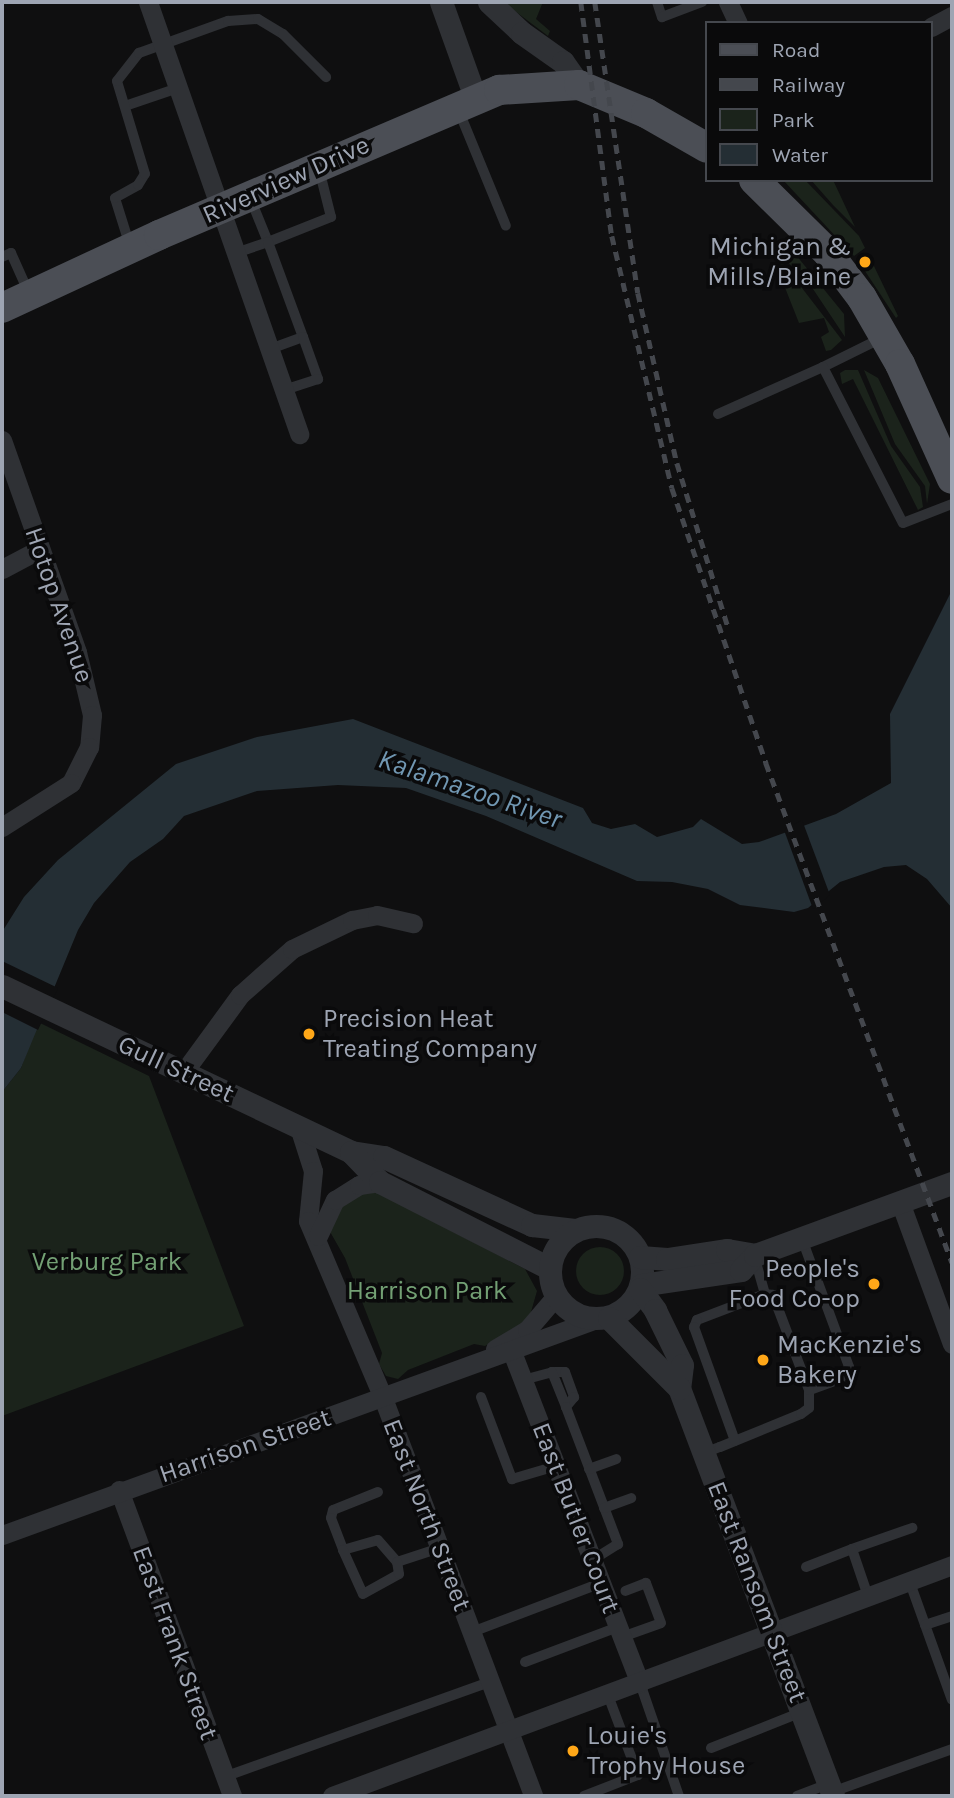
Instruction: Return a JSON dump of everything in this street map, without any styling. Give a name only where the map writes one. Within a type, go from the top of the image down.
[{"type":"main road","name":"Riverview Drive","points":[[2,308],[131,248],[466,101],[519,86],[579,85]]},
{"type":"main road","points":[[579,85],[646,113],[706,147]]},
{"type":"main road","points":[[756,182],[828,253],[885,337],[952,479]]},
{"type":"street","points":[[148,2],[299,434]]},
{"type":"street","points":[[441,2],[466,101]]},
{"type":"street","points":[[489,2],[522,33],[563,62],[579,85]]},
{"type":"street","points":[[728,2],[737,21]]},
{"type":"street","points":[[933,26],[952,16]]},
{"type":"street","name":"Hotop Avenue","points":[[2,440],[85,675],[92,732],[85,760],[71,783],[2,827]]},
{"type":"street","points":[[2,569],[40,549]]},
{"type":"street","points":[[183,1073],[240,995],[292,949],[365,917],[377,915],[413,923]]},
{"type":"street","name":"Gull Street","points":[[2,986],[351,1152],[384,1157],[440,1186],[532,1225],[575,1230]]},
{"type":"street","name":"East North Street","points":[[299,1127],[313,1171],[309,1222],[318,1236],[383,1398],[533,1796]]},
{"type":"street","name":"Gull Street","points":[[351,1152],[380,1182],[549,1268]]},
{"type":"street","points":[[318,1236],[335,1200],[359,1185],[380,1182]]},
{"type":"street","points":[[640,1287],[741,1270],[755,1255],[952,1183]]},
{"type":"street","points":[[900,1202],[952,1344]]},
{"type":"street","points":[[606,1227],[633,1243],[640,1257],[640,1287],[622,1312],[601,1319],[566,1309],[556,1296],[549,1268],[558,1247],[575,1230],[606,1227]]},
{"type":"street","points":[[640,1257],[667,1259],[727,1251],[755,1255]]},
{"type":"street","name":"East Ransom Street","points":[[640,1287],[655,1310],[682,1365],[679,1388]]},
{"type":"street","name":"Harrison Street","points":[[488,1358],[527,1330],[556,1296]]},
{"type":"street","name":"Harrison Street","points":[[2,1535],[119,1490],[601,1319]]},
{"type":"street","name":"East Ransom Street","points":[[601,1319],[679,1388],[831,1791]]},
{"type":"street","name":"East Butler Court","points":[[512,1352],[640,1683]]},
{"type":"street","name":"East Frank Street","points":[[119,1490],[232,1796]]},
{"type":"street","points":[[332,1796],[509,1733],[952,1565]]},
{"type":"lane","points":[[657,2],[662,17],[702,2]]},
{"type":"lane","points":[[131,248],[115,198],[138,185],[145,174],[117,81],[139,53],[228,21],[258,19],[283,34],[326,77]]},
{"type":"lane","points":[[125,106],[178,88]]},
{"type":"lane","points":[[466,101],[506,226]]},
{"type":"lane","points":[[236,253],[331,216],[328,189],[318,166]]},
{"type":"lane","points":[[250,196],[318,379],[284,390]]},
{"type":"lane","points":[[2,257],[11,253],[30,295]]},
{"type":"lane","points":[[270,349],[303,337]]},
{"type":"lane","points":[[718,414],[885,337]]},
{"type":"lane","points":[[823,367],[903,523],[952,504]]},
{"type":"lane","points":[[802,1238],[849,1367],[840,1379],[809,1390]]},
{"type":"lane","points":[[755,1255],[765,1294]]},
{"type":"lane","points":[[704,1453],[735,1441],[801,1414],[809,1408],[809,1390],[773,1295],[765,1294],[697,1320],[694,1327],[735,1441]]},
{"type":"lane","points":[[523,1380],[552,1372],[566,1407],[618,1544],[592,1560]]},
{"type":"lane","points":[[481,1397],[512,1479],[556,1466]]},
{"type":"lane","points":[[589,1469],[616,1459]]},
{"type":"lane","points":[[343,1550],[378,1540],[397,1562],[399,1574],[363,1594],[343,1550],[331,1518],[333,1510],[378,1492]]},
{"type":"lane","points":[[604,1508],[631,1498]]},
{"type":"lane","points":[[806,1567],[912,1528]]},
{"type":"lane","points":[[397,1562],[440,1548]]},
{"type":"lane","points":[[852,1549],[868,1596]]},
{"type":"lane","points":[[909,1580],[952,1700]]},
{"type":"lane","points":[[472,1632],[601,1583]]},
{"type":"lane","points":[[525,1661],[620,1632],[661,1623],[646,1583],[625,1591]]},
{"type":"lane","points":[[925,1625],[952,1616]]},
{"type":"lane","points":[[224,1777],[490,1682]]},
{"type":"lane","points":[[640,1683],[679,1796]]},
{"type":"lane","points":[[584,1796],[638,1775],[608,1695]]},
{"type":"lane","points":[[711,1748],[802,1712]]},
{"type":"lane","points":[[797,1796],[831,1791],[952,1749]]},
{"type":"green space","points":[[503,2],[543,2],[536,19],[550,31],[548,36]]},
{"type":"green space","points":[[785,182],[807,182],[859,236],[865,248],[854,256]]},
{"type":"green space","points":[[813,182],[834,182],[855,227]]},
{"type":"green space","points":[[796,255],[844,314],[845,337],[811,286],[784,258]]},
{"type":"green space","points":[[782,262],[842,340],[831,350],[826,351],[821,337],[829,332],[824,318],[799,323],[778,270]]},
{"type":"green space","points":[[872,262],[898,316],[896,318],[865,271]]},
{"type":"green space","points":[[845,370],[858,370],[891,446],[920,487],[923,507],[918,510],[853,379],[842,384],[840,373]]},
{"type":"green space","points":[[864,370],[878,378],[930,484],[927,504],[925,486],[895,444]]},
{"type":"green space","name":"Verburg Park","points":[[38,1022],[149,1076],[244,1326],[2,1416],[2,1092],[21,1068]]},
{"type":"green space","name":"Harrison Park","points":[[374,1191],[525,1269],[537,1291],[529,1319],[485,1346],[474,1344],[408,1370],[398,1379],[386,1376],[379,1364],[382,1353],[345,1258],[329,1230],[335,1211],[351,1196]]},
{"type":"green space","points":[[600,1247],[617,1254],[624,1271],[617,1288],[600,1295],[583,1288],[576,1271],[583,1254]]},
{"type":"water","name":"Kalamazoo River","points":[[952,590],[952,908],[927,879],[906,865],[884,867],[840,882],[808,908],[794,912],[740,905],[708,889],[672,882],[637,881],[486,816],[406,788],[338,785],[257,791],[184,816],[163,839],[130,862],[94,903],[78,930],[21,1068],[2,1092],[2,932],[24,897],[58,860],[176,764],[257,737],[353,719],[583,808],[592,823],[611,829],[635,824],[657,837],[693,827],[701,819],[742,844],[759,842],[836,814],[891,783],[890,714]]},
{"type":"pier","points":[[802,820],[830,895],[813,909],[784,830]]},
{"type":"pier","points":[[2,961],[58,988],[38,1030],[2,1012]]},
{"type":"railway","points":[[581,2],[612,236],[672,488],[766,763],[952,1262]]},
{"type":"railway","points":[[595,2],[638,293],[677,463],[728,627]]},
{"type":"place","name":"Michigan & Mills/Blaine","points":[[865,262]]},
{"type":"place","name":"Precision Heat Treating Company","points":[[309,1034]]},
{"type":"place","name":"People's Food Co-op","points":[[874,1284]]},
{"type":"place","name":"MacKenzie's Bakery","points":[[763,1360]]},
{"type":"place","name":"Louie's Trophy House","points":[[573,1751]]}]
